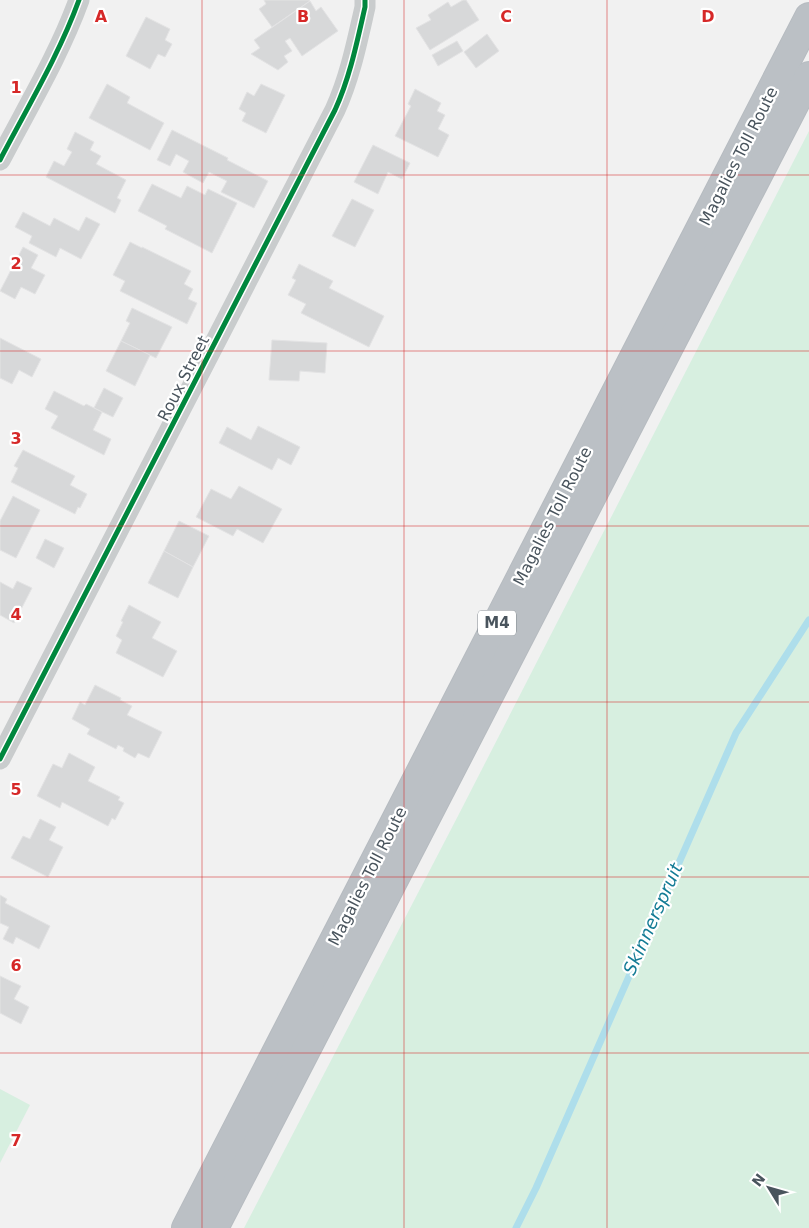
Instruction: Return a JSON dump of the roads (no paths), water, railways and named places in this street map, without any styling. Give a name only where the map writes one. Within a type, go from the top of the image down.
[{"type":"highway","name":"Magalies Toll Route","points":[[186,1228],[809,17]]},
{"type":"highway","name":"Magalies Toll Route","points":[[214,1228],[809,76]]},
{"type":"street","points":[[0,160],[55,54],[79,0]]},
{"type":"street","name":"Roux Street","points":[[0,759],[336,110],[349,75],[365,0]]},
{"type":"waterway","name":"Skinnerspruit","points":[[516,1228],[536,1188],[736,733],[809,620]]}]
